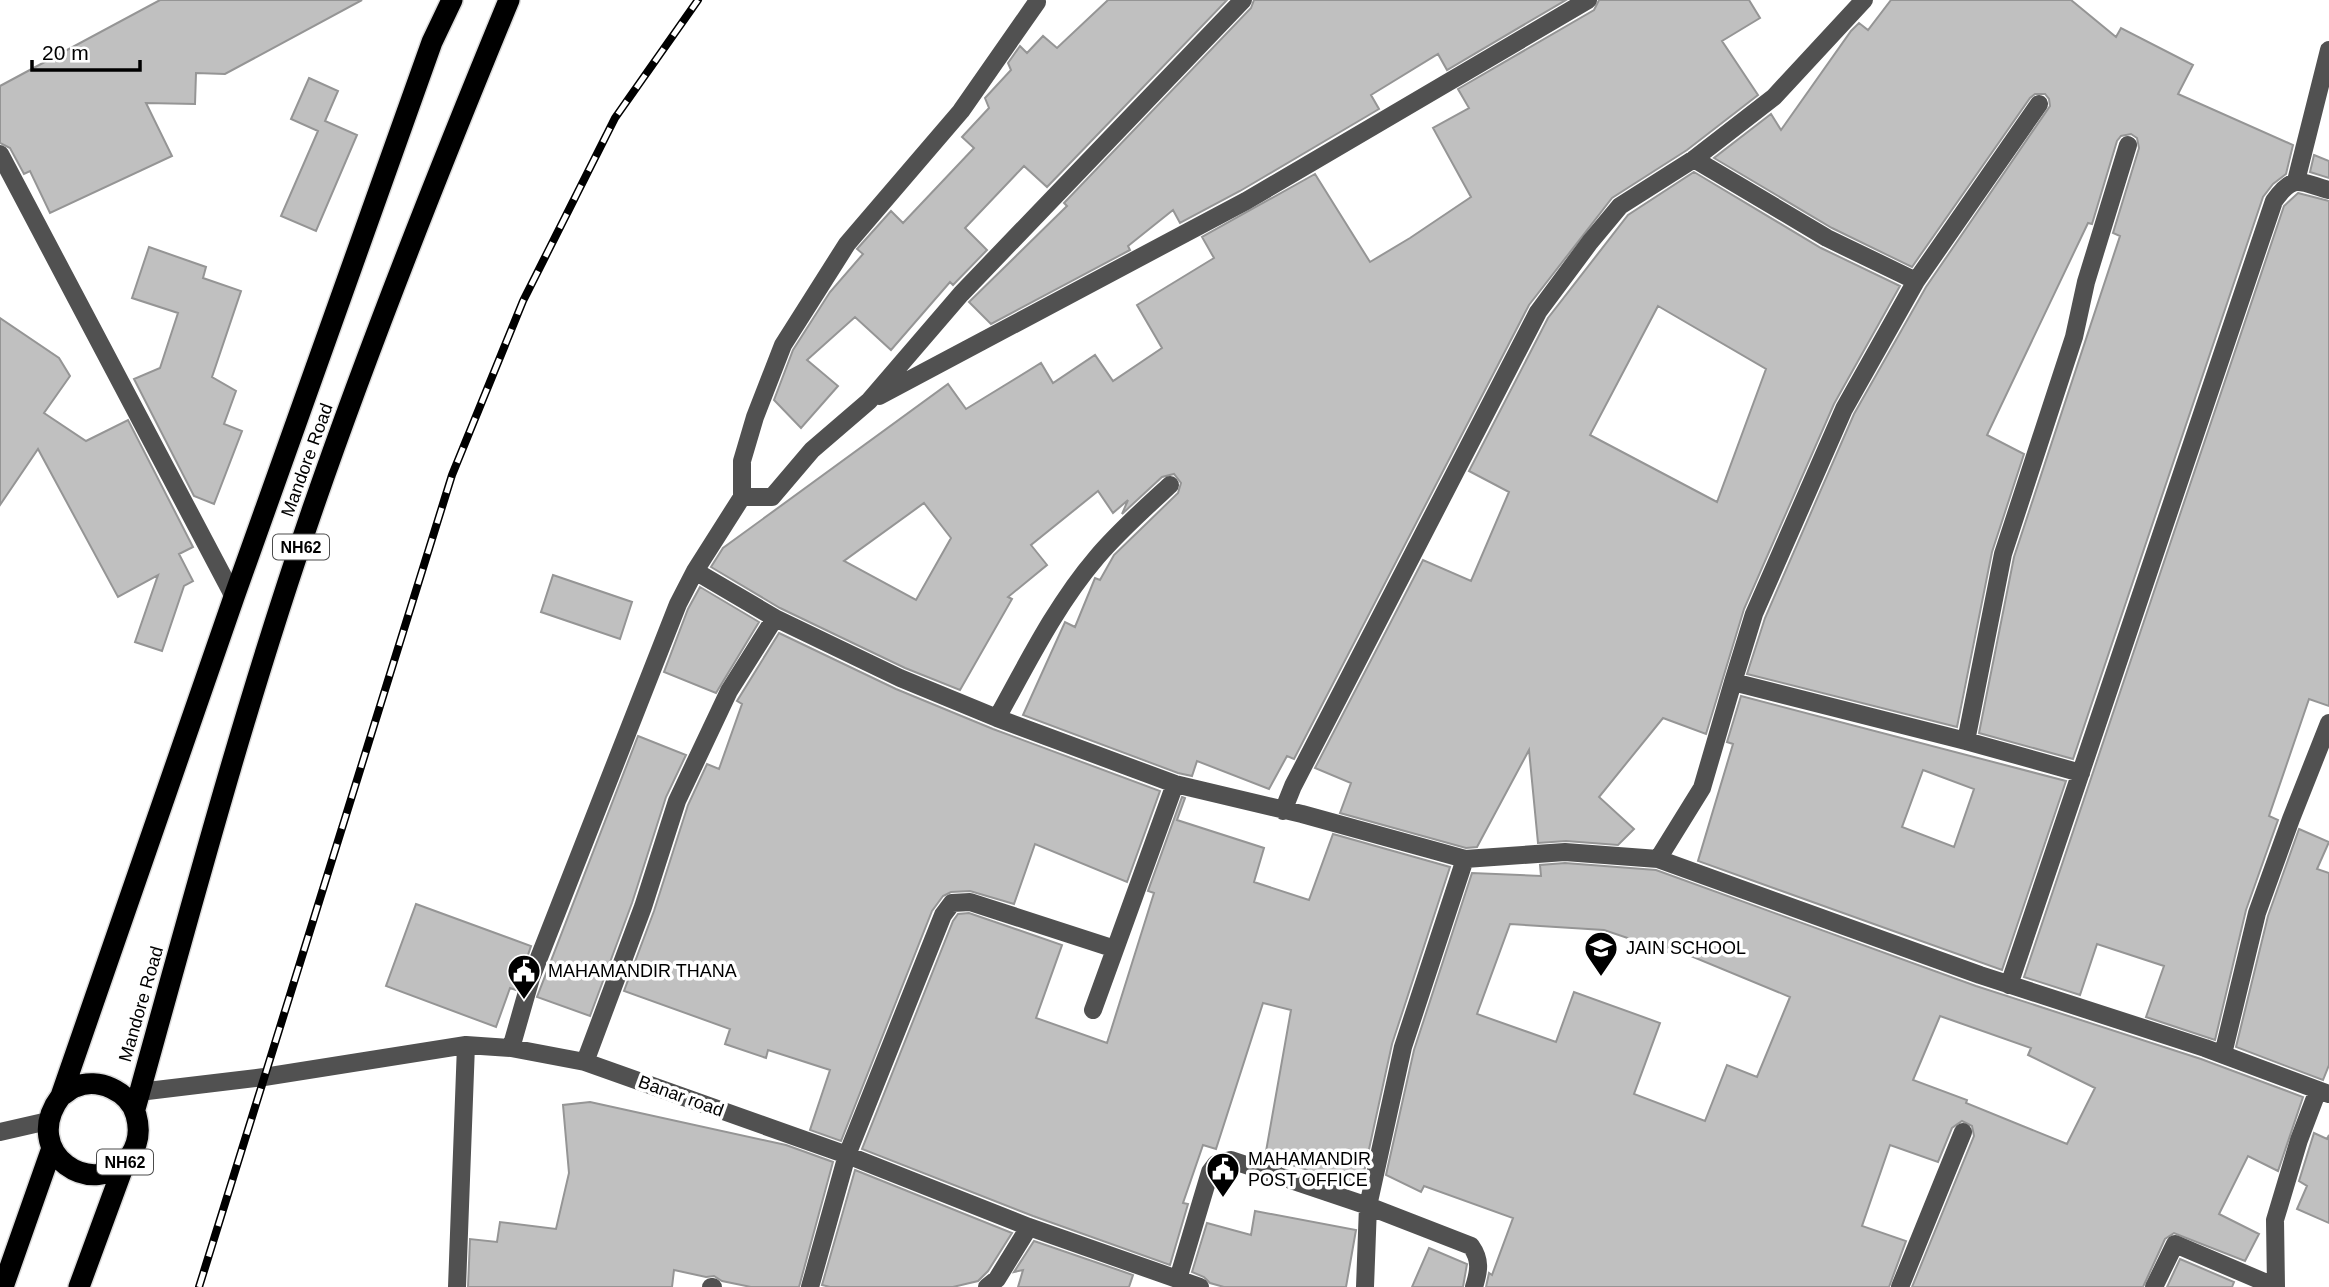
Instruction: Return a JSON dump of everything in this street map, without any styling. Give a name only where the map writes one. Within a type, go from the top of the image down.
[{"type":"highway","name":"Mandore Road","points":[[48,1121],[61,1096],[234,597],[428,55],[452,0]]},
{"type":"highway","name":"Mandore Road","points":[[79,1287],[125,1162],[138,1138],[137,1101],[236,752],[314,507],[387,303],[509,0]]},
{"type":"highway","points":[[61,1096],[76,1087],[93,1083],[110,1087],[137,1101]]},
{"type":"highway","points":[[3,1287],[51,1148],[47,1135],[48,1121]]},
{"type":"highway","name":"NH62","points":[[51,1148],[62,1163],[76,1171],[93,1175],[110,1171],[125,1162]]},
{"type":"street","points":[[742,497],[772,498],[812,450],[869,401],[961,294],[1242,0]]},
{"type":"street","points":[[869,401],[1246,201],[1588,0]]},
{"type":"street","points":[[1283,811],[1293,786],[1538,312],[1620,206],[1694,159],[1774,97],[1864,0]]},
{"type":"street","points":[[511,1048],[531,978],[678,604],[695,571],[742,497],[742,461],[755,417],[783,345],[846,244],[961,111],[1035,1]]},
{"type":"street","points":[[2296,181],[2329,50]]},
{"type":"street","points":[[1658,859],[1702,788],[1754,614],[1831,435],[1916,281],[2039,104]]},
{"type":"street","points":[[1966,741],[2003,554],[2074,338],[2086,282],[2128,145]]},
{"type":"street","points":[[0,154],[234,597]]},
{"type":"street","points":[[1694,159],[1827,238],[1916,281]]},
{"type":"street","points":[[2009,985],[2274,201],[2286,184],[2296,181],[2329,190]]},
{"type":"street","points":[[998,718],[1051,620],[1096,558],[1170,485]]},
{"type":"street","points":[[695,571],[775,618],[900,678],[1175,784],[1465,859],[1566,852],[1658,859],[2009,985],[2223,1054],[2323,1092],[2299,1140],[2274,1220],[2276,1287],[2175,1244],[2154,1287]]},
{"type":"street","points":[[585,1062],[643,907],[677,801],[729,691],[775,618]]},
{"type":"street","points":[[1733,682],[2081,773]]},
{"type":"street","points":[[2223,1054],[2257,913],[2329,723]]},
{"type":"street","points":[[1093,1010],[1175,784]]},
{"type":"street","points":[[1365,1287],[1368,1206],[1403,1047],[1465,859]]},
{"type":"street","points":[[810,1287],[847,1156],[943,915],[953,903],[970,902],[1115,949]]},
{"type":"street","points":[[457,1287],[466,1045]]},
{"type":"street","name":"Banar road","points":[[137,1101],[264,1077],[466,1045],[511,1048],[585,1062],[1200,1287]]},
{"type":"street","points":[[0,1132],[48,1121]]},
{"type":"street","points":[[1900,1287],[1963,1132]]},
{"type":"street","points":[[1178,1279],[1210,1172],[1216,1164],[1231,1160],[1368,1206],[1471,1246],[1478,1256],[1479,1272],[1474,1287]]},
{"type":"street","points":[[987,1287],[997,1279],[1030,1227]]},
{"type":"building","points":[[160,0],[362,0],[225,74],[196,73],[195,104],[146,103],[172,156],[50,213],[30,171],[24,174],[10,148],[0,143],[0,86]]},
{"type":"building","points":[[1108,0],[1227,0],[1047,187],[1024,166],[965,228],[987,250],[953,285],[950,282],[891,350],[855,317],[807,360],[838,386],[801,428],[774,400],[793,350],[830,292],[863,254],[857,249],[891,211],[903,223],[974,148],[962,137],[989,108],[985,98],[1011,70],[1008,63],[1020,46],[1027,53],[1043,36],[1057,48]]},
{"type":"building","points":[[1254,0],[1566,0],[1447,70],[1438,54],[1371,95],[1379,109],[1180,223],[1173,210],[1128,246],[1130,250],[991,324],[969,302],[1067,206],[1064,203],[1251,8]]},
{"type":"building","points":[[1599,0],[1749,0],[1760,18],[1722,41],[1758,95],[1687,150],[1612,198],[1529,305],[1294,759],[1287,756],[1269,789],[1197,761],[1192,776],[1178,773],[1023,715],[1065,622],[1075,627],[1095,578],[1100,580],[1114,555],[1178,493],[1181,483],[1174,474],[1162,477],[1122,514],[1128,500],[1113,513],[1098,491],[1031,545],[1047,565],[1008,597],[1012,599],[960,690],[905,668],[780,608],[711,567],[723,548],[948,384],[966,409],[1041,363],[1053,383],[1095,355],[1113,381],[1162,348],[1137,305],[1214,258],[1202,237],[1315,174],[1370,262],[1410,238],[1471,197],[1433,128],[1469,108],[1458,89],[1594,10]],"holes":[[[924,503],[951,538],[916,600],[844,561]]]},
{"type":"building","points":[[1891,0],[2071,0],[2116,37],[2121,28],[2193,65],[2178,94],[2293,145],[2286,174],[2273,184],[2263,197],[2073,759],[1979,733],[2014,557],[2120,236],[2113,233],[2139,148],[2137,138],[2131,134],[2121,136],[2117,141],[2092,224],[2088,223],[1987,435],[2024,454],[1992,552],[1957,727],[1747,674],[1765,618],[1854,414],[1926,287],[2050,106],[2045,94],[2035,94],[2030,98],[1912,267],[1832,228],[1714,158],[1771,114],[1781,130],[1851,31],[1859,23],[1868,30]]},
{"type":"building","points":[[309,78],[338,91],[325,121],[357,135],[316,231],[281,216],[318,131],[291,119]]},
{"type":"building","points":[[2314,155],[2329,161],[2329,178],[2310,172]]},
{"type":"building","points":[[1694,172],[1821,248],[1900,286],[1834,404],[1744,609],[1706,734],[1663,718],[1599,797],[1634,829],[1618,845],[1566,841],[1538,843],[1529,750],[1477,847],[1466,848],[1340,813],[1351,783],[1315,768],[1423,560],[1471,581],[1509,492],[1469,471],[1548,318],[1628,215]],"holes":[[[1658,306],[1766,369],[1717,502],[1590,435]]]},
{"type":"building","points":[[2298,193],[2329,201],[2329,706],[2309,699],[2269,816],[2278,820],[2246,910],[2215,1040],[2146,1017],[2164,966],[2097,944],[2080,995],[2024,977],[2284,206]]},
{"type":"building","points":[[149,247],[206,267],[203,278],[241,291],[212,377],[236,391],[224,424],[242,431],[214,504],[194,496],[134,379],[160,368],[178,313],[132,298]]},
{"type":"building","points":[[0,318],[59,358],[70,376],[44,413],[86,441],[128,420],[193,547],[179,554],[193,581],[184,586],[162,651],[135,642],[158,575],[118,597],[38,449],[0,505]]},
{"type":"building","points":[[553,575],[632,602],[620,639],[541,612]]},
{"type":"building","points":[[700,587],[759,622],[716,693],[664,672],[688,609]]},
{"type":"building","points":[[779,633],[896,689],[993,729],[1160,791],[1127,882],[1035,844],[1014,904],[970,891],[951,892],[943,896],[932,911],[841,1141],[810,1130],[830,1070],[768,1050],[766,1058],[725,1044],[730,1029],[624,991],[654,911],[688,805],[707,764],[719,769],[742,704],[737,701]]},
{"type":"building","points":[[1741,696],[2066,781],[2002,970],[1698,861],[1733,744],[1727,742]],"holes":[[[1923,770],[1974,789],[1954,847],[1902,827]]]},
{"type":"building","points":[[638,736],[686,755],[666,797],[632,903],[590,1016],[537,997]]},
{"type":"building","points":[[1182,797],[1185,798],[1177,820],[1264,848],[1254,882],[1309,900],[1333,834],[1450,867],[1392,1044],[1361,1186],[1265,1157],[1291,1010],[1263,1003],[1216,1149],[1203,1145],[1183,1203],[1188,1204],[1170,1265],[1033,1216],[862,1149],[958,914],[969,913],[1062,945],[1036,1018],[1107,1043],[1154,893],[1148,891]]},
{"type":"building","points":[[2299,829],[2329,842],[2317,869],[2329,873],[2329,1065],[2323,1080],[2236,1047],[2268,916]]},
{"type":"building","points":[[1565,863],[1656,870],[1976,986],[2201,1059],[2303,1097],[2278,1171],[2248,1156],[2219,1214],[2259,1234],[2245,1261],[2174,1233],[2165,1239],[2143,1287],[1912,1287],[1974,1136],[1972,1126],[1962,1121],[1952,1128],[1938,1162],[1890,1145],[1862,1226],[1906,1241],[1889,1287],[1486,1287],[1489,1273],[1492,1275],[1513,1218],[1424,1186],[1421,1192],[1386,1175],[1414,1050],[1472,873],[1541,876],[1540,865]],"holes":[[[1510,924],[1604,930],[1672,953],[1674,949],[1790,997],[1757,1077],[1727,1065],[1705,1121],[1634,1094],[1660,1023],[1574,992],[1556,1042],[1477,1014]],[[1940,1016],[2031,1048],[2028,1055],[2095,1088],[2067,1144],[1966,1103],[1967,1100],[1913,1080]]]},
{"type":"building","points":[[416,904],[531,946],[516,990],[510,988],[496,1027],[386,986]]},
{"type":"building","points":[[590,1102],[786,1145],[833,1162],[799,1287],[751,1287],[722,1281],[714,1276],[706,1277],[674,1270],[672,1287],[468,1287],[470,1239],[497,1242],[500,1222],[556,1229],[569,1173],[563,1105]]},
{"type":"building","points":[[2314,1133],[2327,1139],[2329,1135],[2329,1223],[2297,1209],[2307,1186],[2299,1181]]},
{"type":"building","points":[[855,1170],[1012,1233],[988,1271],[978,1281],[953,1287],[822,1285]]},
{"type":"building","points":[[1255,1211],[1356,1230],[1346,1287],[1224,1287],[1210,1283],[1192,1272],[1207,1223],[1251,1235]]},
{"type":"building","points":[[1034,1241],[1133,1275],[1129,1287],[1018,1287],[1023,1270],[1014,1272]]},
{"type":"building","points":[[1429,1248],[1467,1264],[1463,1287],[1412,1287]]},
{"type":"building","points":[[2180,1259],[2234,1282],[2232,1287],[2167,1287]]},
{"type":"railway","points":[[199,1287],[452,475],[523,301],[615,118],[698,0]]},
{"type":"place","name":"JAIN SCHOOL","points":[[1601,978]]},
{"type":"place","name":"MAHAMANDIR THANA","points":[[524,1001]]},
{"type":"place","name":"MAHAMANDIR POST OFFICE","points":[[1223,1199]]}]
